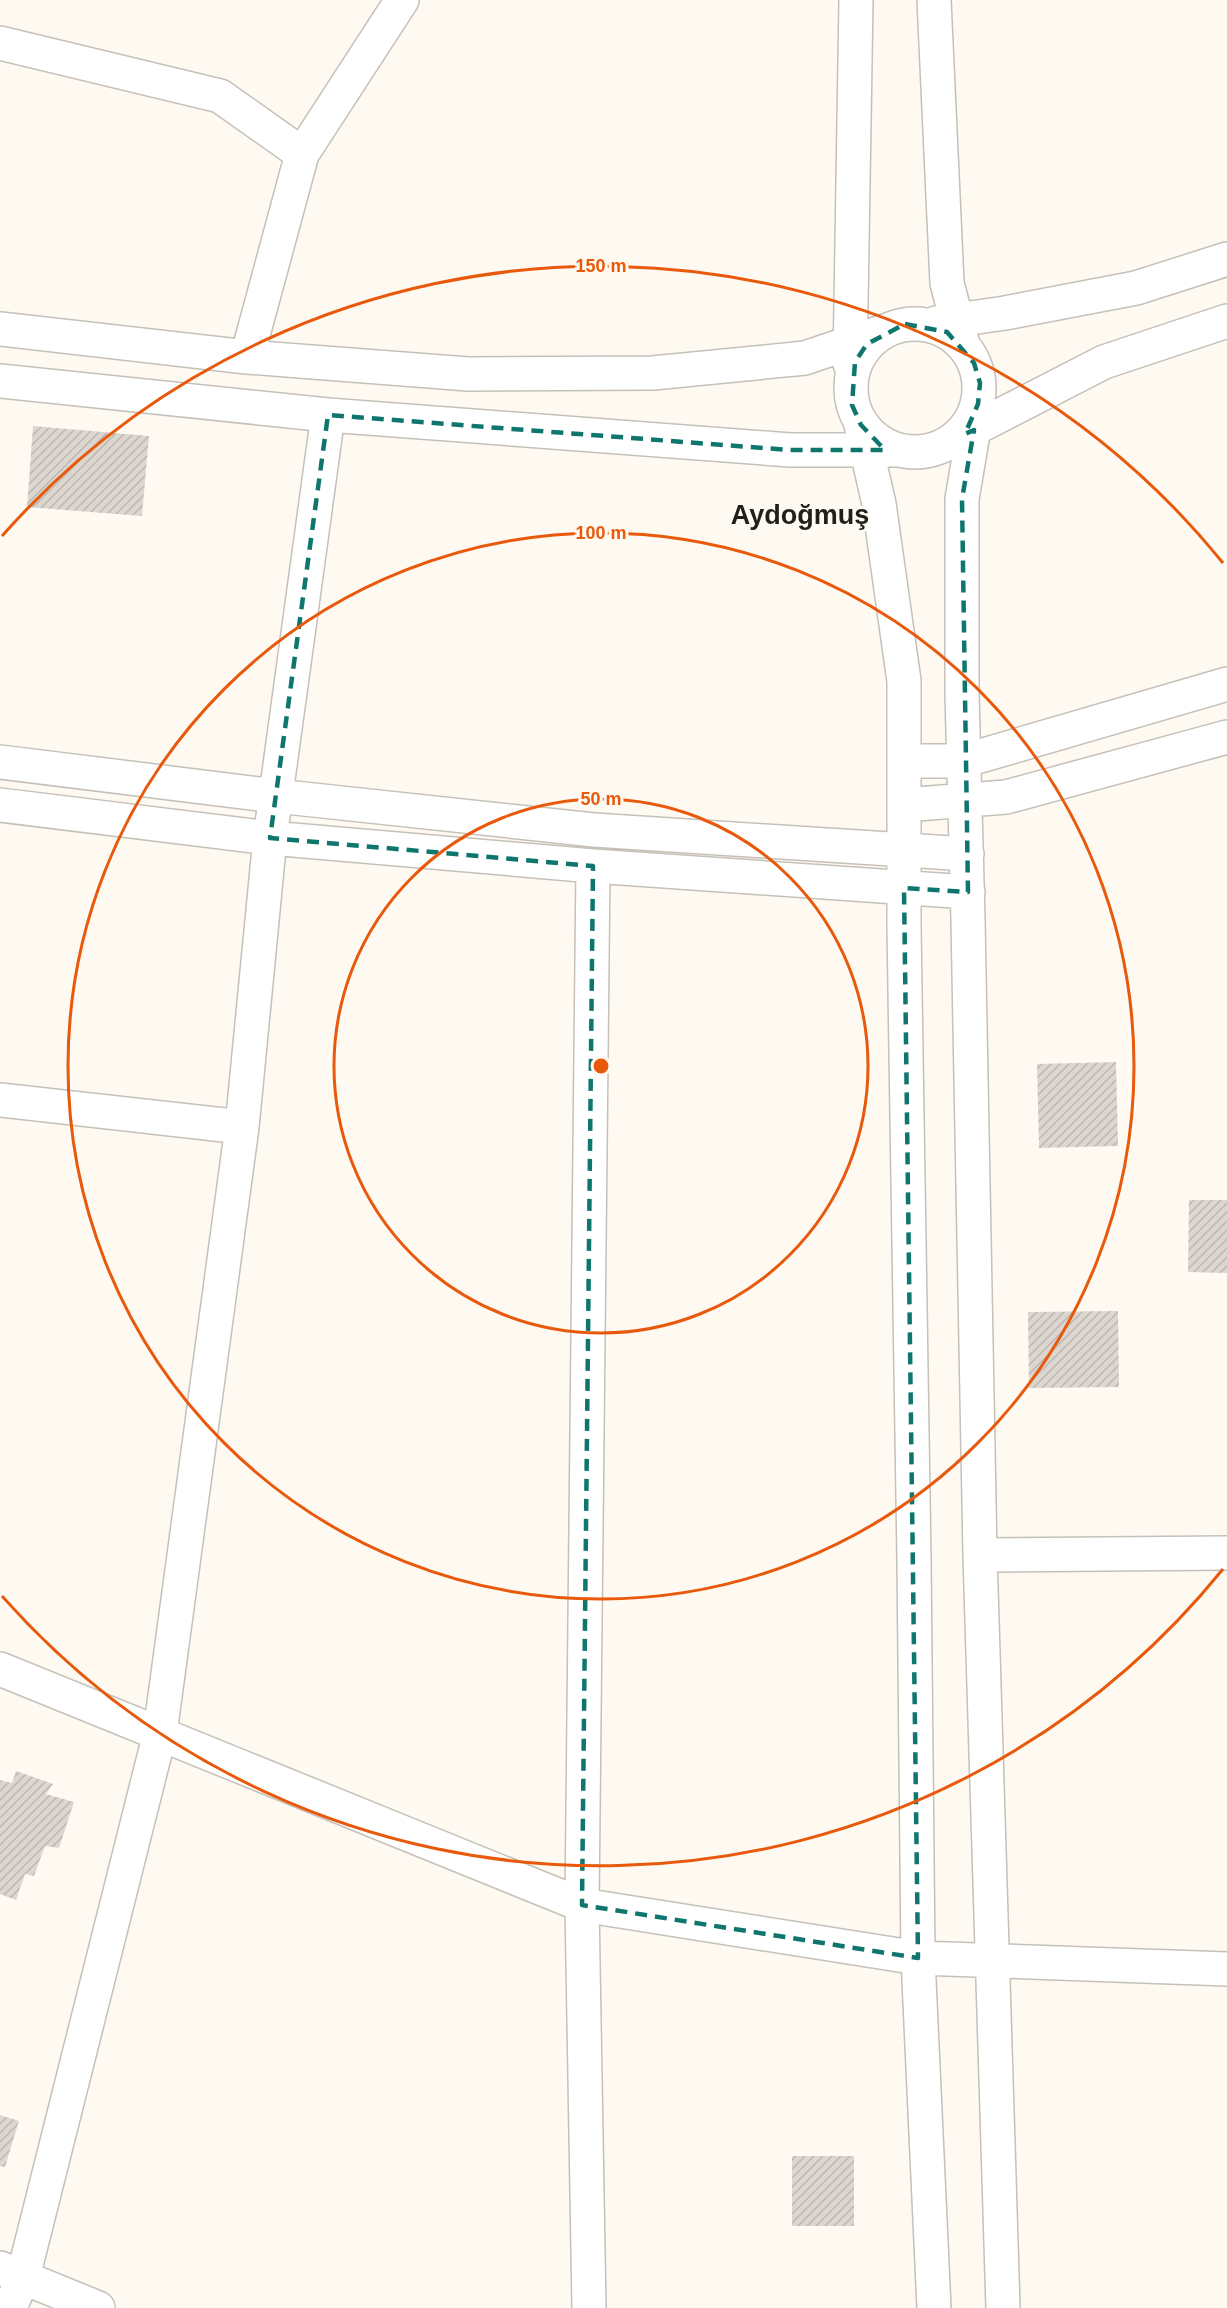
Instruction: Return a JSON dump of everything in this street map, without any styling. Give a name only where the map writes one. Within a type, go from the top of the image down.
[{"type":"street","points":[[247,357],[302,154],[402,0]]},
{"type":"street","points":[[856,0],[850,383],[852,405],[874,442],[879,504],[904,681],[904,888],[918,1958],[934,2308]]},
{"type":"street","points":[[934,0],[949,330],[974,363],[980,383],[969,424],[962,499],[963,760],[968,892],[980,1555],[1003,2308]]},
{"type":"street","points":[[0,43],[220,96],[302,154]]},
{"type":"street","points":[[0,328],[247,357],[468,374],[653,373],[805,358],[905,324],[949,330],[1136,288],[1227,259]]},
{"type":"street","points":[[0,381],[328,415],[790,450],[874,442],[917,453],[938,449],[969,424],[1104,362],[1227,321]]},
{"type":"street","points":[[850,383],[855,362],[867,344],[884,331]]},
{"type":"street","points":[[10,2308],[11,2273],[160,1733],[242,1127],[270,838],[328,415]]},
{"type":"street","points":[[904,761],[963,760],[1227,684]]},
{"type":"street","points":[[904,805],[1006,797],[1227,737]]},
{"type":"street","points":[[0,762],[276,796],[594,830],[967,854]]},
{"type":"street","points":[[0,805],[270,838],[593,866],[968,892]]},
{"type":"street","points":[[589,2308],[582,1905],[593,866]]},
{"type":"street","points":[[0,1100],[242,1127]]},
{"type":"street","points":[[980,1555],[1227,1553]]},
{"type":"street","points":[[0,1670],[582,1905],[918,1958],[1227,1969]]},
{"type":"street","points":[[11,2273],[98,2308]]},
{"type":"highlighted area","points":[[905,324],[947,332],[974,363],[980,383],[978,404],[965,434],[974,430],[962,499],[968,892],[904,888],[918,1958],[582,1905],[593,866],[270,838],[328,415],[790,450],[885,450],[861,425],[852,405],[855,362],[867,344]]},
{"type":"building","points":[[33,426],[149,436],[142,516],[27,507]]},
{"type":"building","points":[[1116,1062],[1118,1146],[1039,1148],[1037,1064]]},
{"type":"building","points":[[1189,1200],[1227,1200],[1227,1273],[1188,1272]]},
{"type":"building","points":[[1118,1311],[1119,1387],[1029,1388],[1028,1312]]},
{"type":"building","points":[[16,1771],[53,1784],[46,1794],[74,1802],[59,1848],[45,1846],[34,1876],[25,1874],[16,1900],[0,1894],[0,1780],[12,1783]]},
{"type":"building","points":[[0,2115],[19,2121],[5,2167],[0,2166]]},
{"type":"building","points":[[792,2156],[854,2156],[854,2226],[792,2226]]},
{"type":"district","name":"Aydoğmuş","points":[[800,515]]}]
